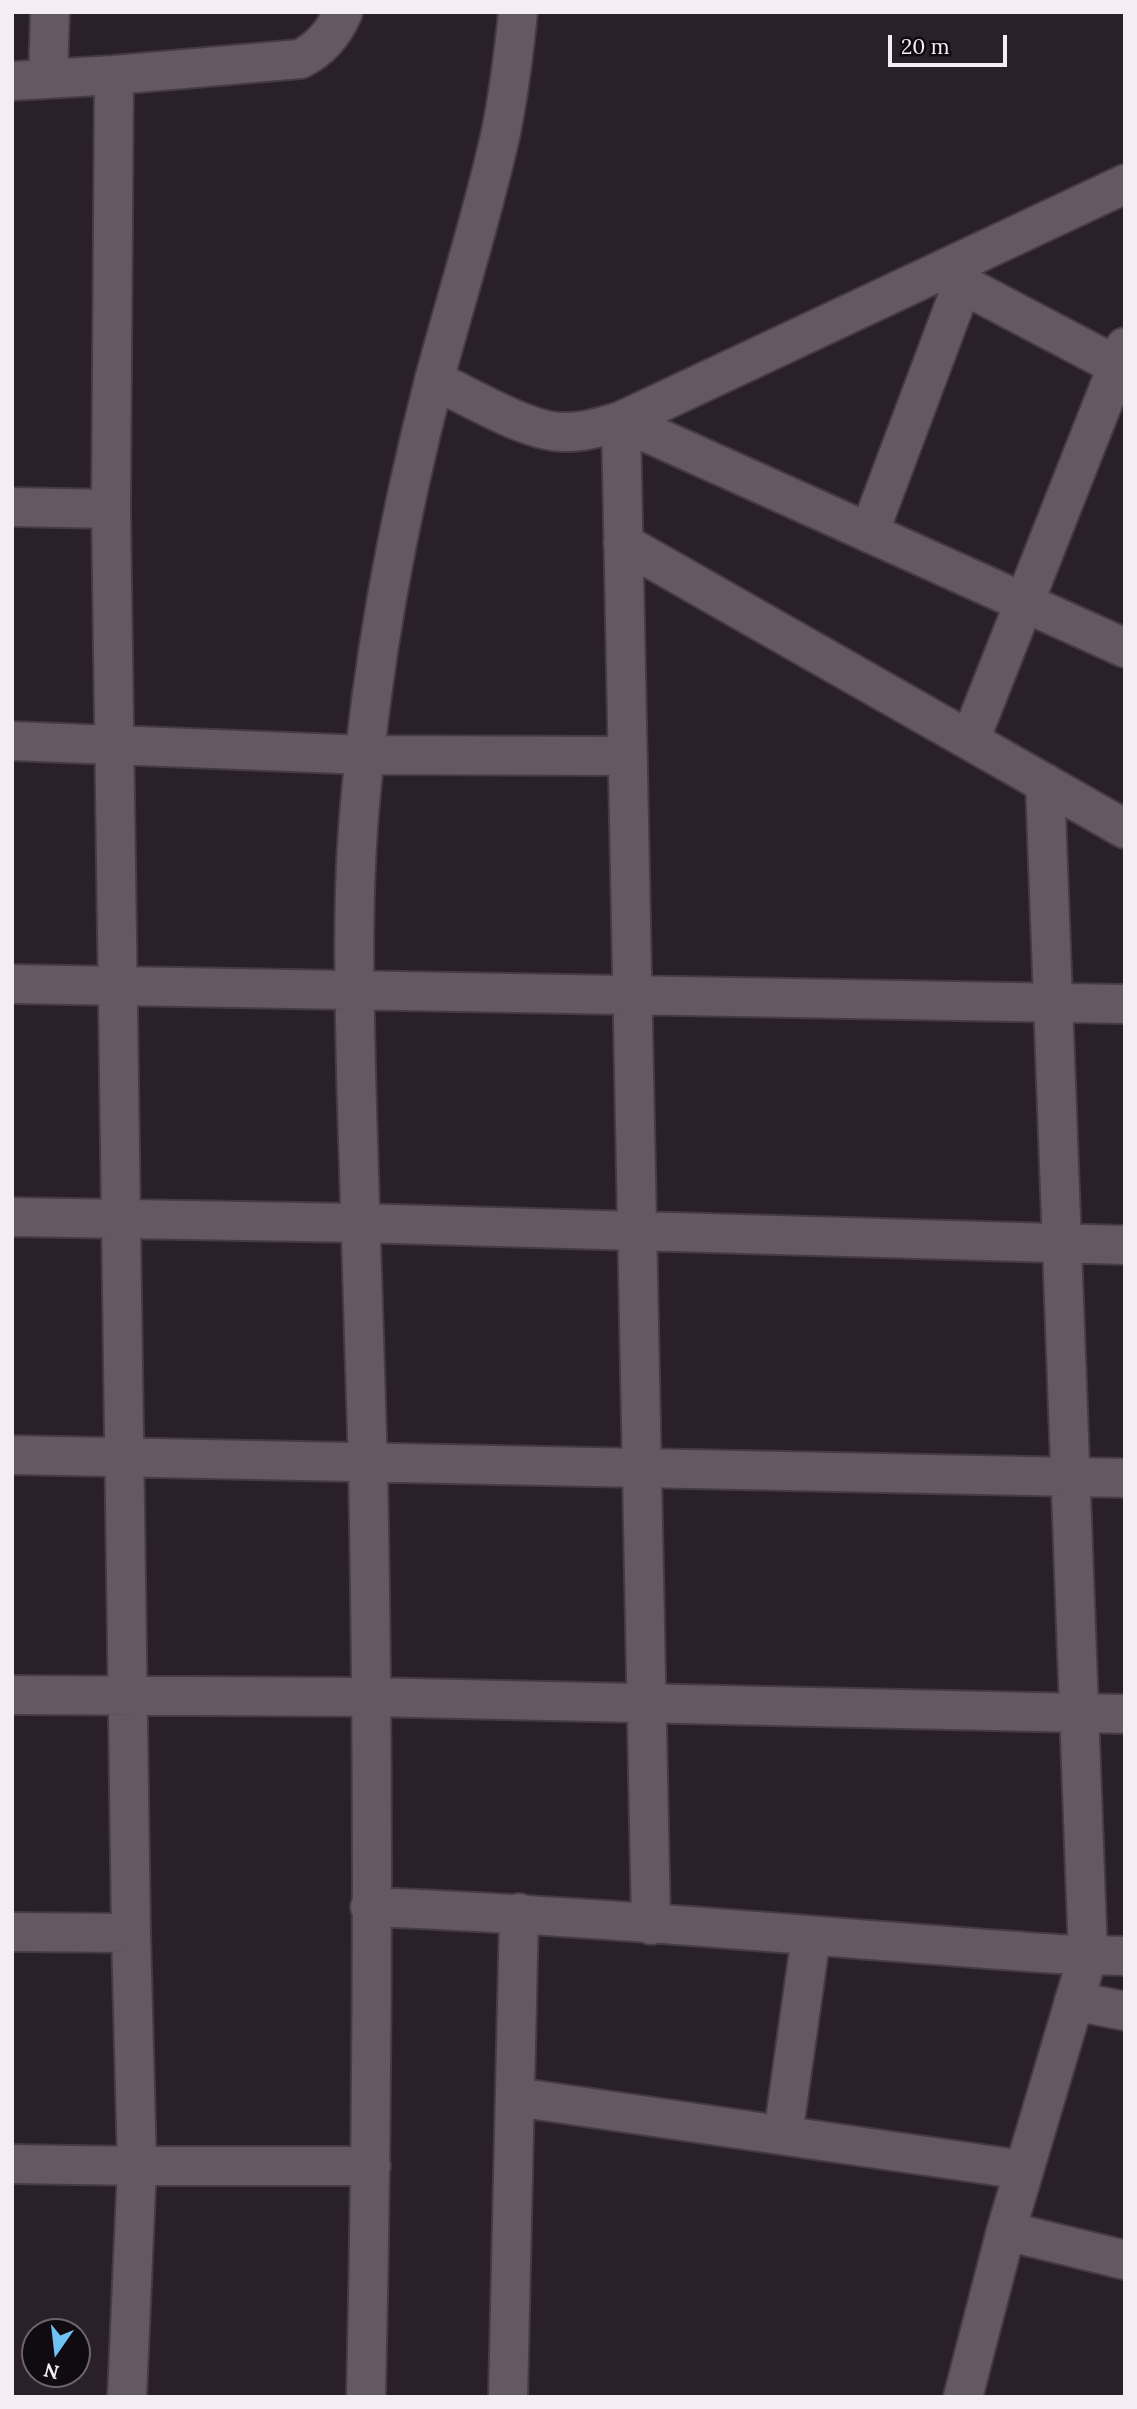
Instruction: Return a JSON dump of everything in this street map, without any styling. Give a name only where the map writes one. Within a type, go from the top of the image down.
[{"type":"street","points":[[50,12],[30,80],[300,59],[316,51],[330,36],[343,12]]},
{"type":"street","points":[[366,2397],[371,2166],[370,1697],[368,1463],[354,990],[360,800],[387,597],[408,489],[434,380],[500,135],[518,12]]},
{"type":"street","points":[[114,75],[111,509],[127,1695],[137,2166],[127,2397]]},
{"type":"street","points":[[434,380],[526,424],[560,432],[592,429],[621,421],[950,278],[1125,184]]},
{"type":"street","points":[[950,278],[1122,361],[970,740]]},
{"type":"street","points":[[869,533],[950,278]]},
{"type":"street","points":[[621,421],[1125,648]]},
{"type":"street","points":[[621,421],[651,1925]]},
{"type":"street","points":[[12,507],[111,509]]},
{"type":"street","points":[[623,543],[1125,828]]},
{"type":"street","points":[[12,741],[366,755],[628,756]]},
{"type":"street","points":[[963,2397],[1006,2231],[1074,2001],[1107,1956],[1079,1713],[1045,783]]},
{"type":"street","points":[[12,984],[1125,1004]]},
{"type":"street","points":[[12,1217],[359,1223],[1125,1245]]},
{"type":"street","points":[[12,1455],[1125,1478]]},
{"type":"street","points":[[12,1695],[370,1697],[1125,1714]]},
{"type":"street","points":[[370,1907],[519,1913],[651,1925],[1107,1956]]},
{"type":"street","points":[[508,2397],[519,1913]]},
{"type":"street","points":[[12,1932],[131,1933]]},
{"type":"street","points":[[783,2135],[811,1936]]},
{"type":"street","points":[[1074,2001],[1125,2011]]},
{"type":"street","points":[[515,2097],[1024,2169]]},
{"type":"street","points":[[12,2164],[371,2166]]},
{"type":"street","points":[[1006,2231],[1125,2260]]}]
